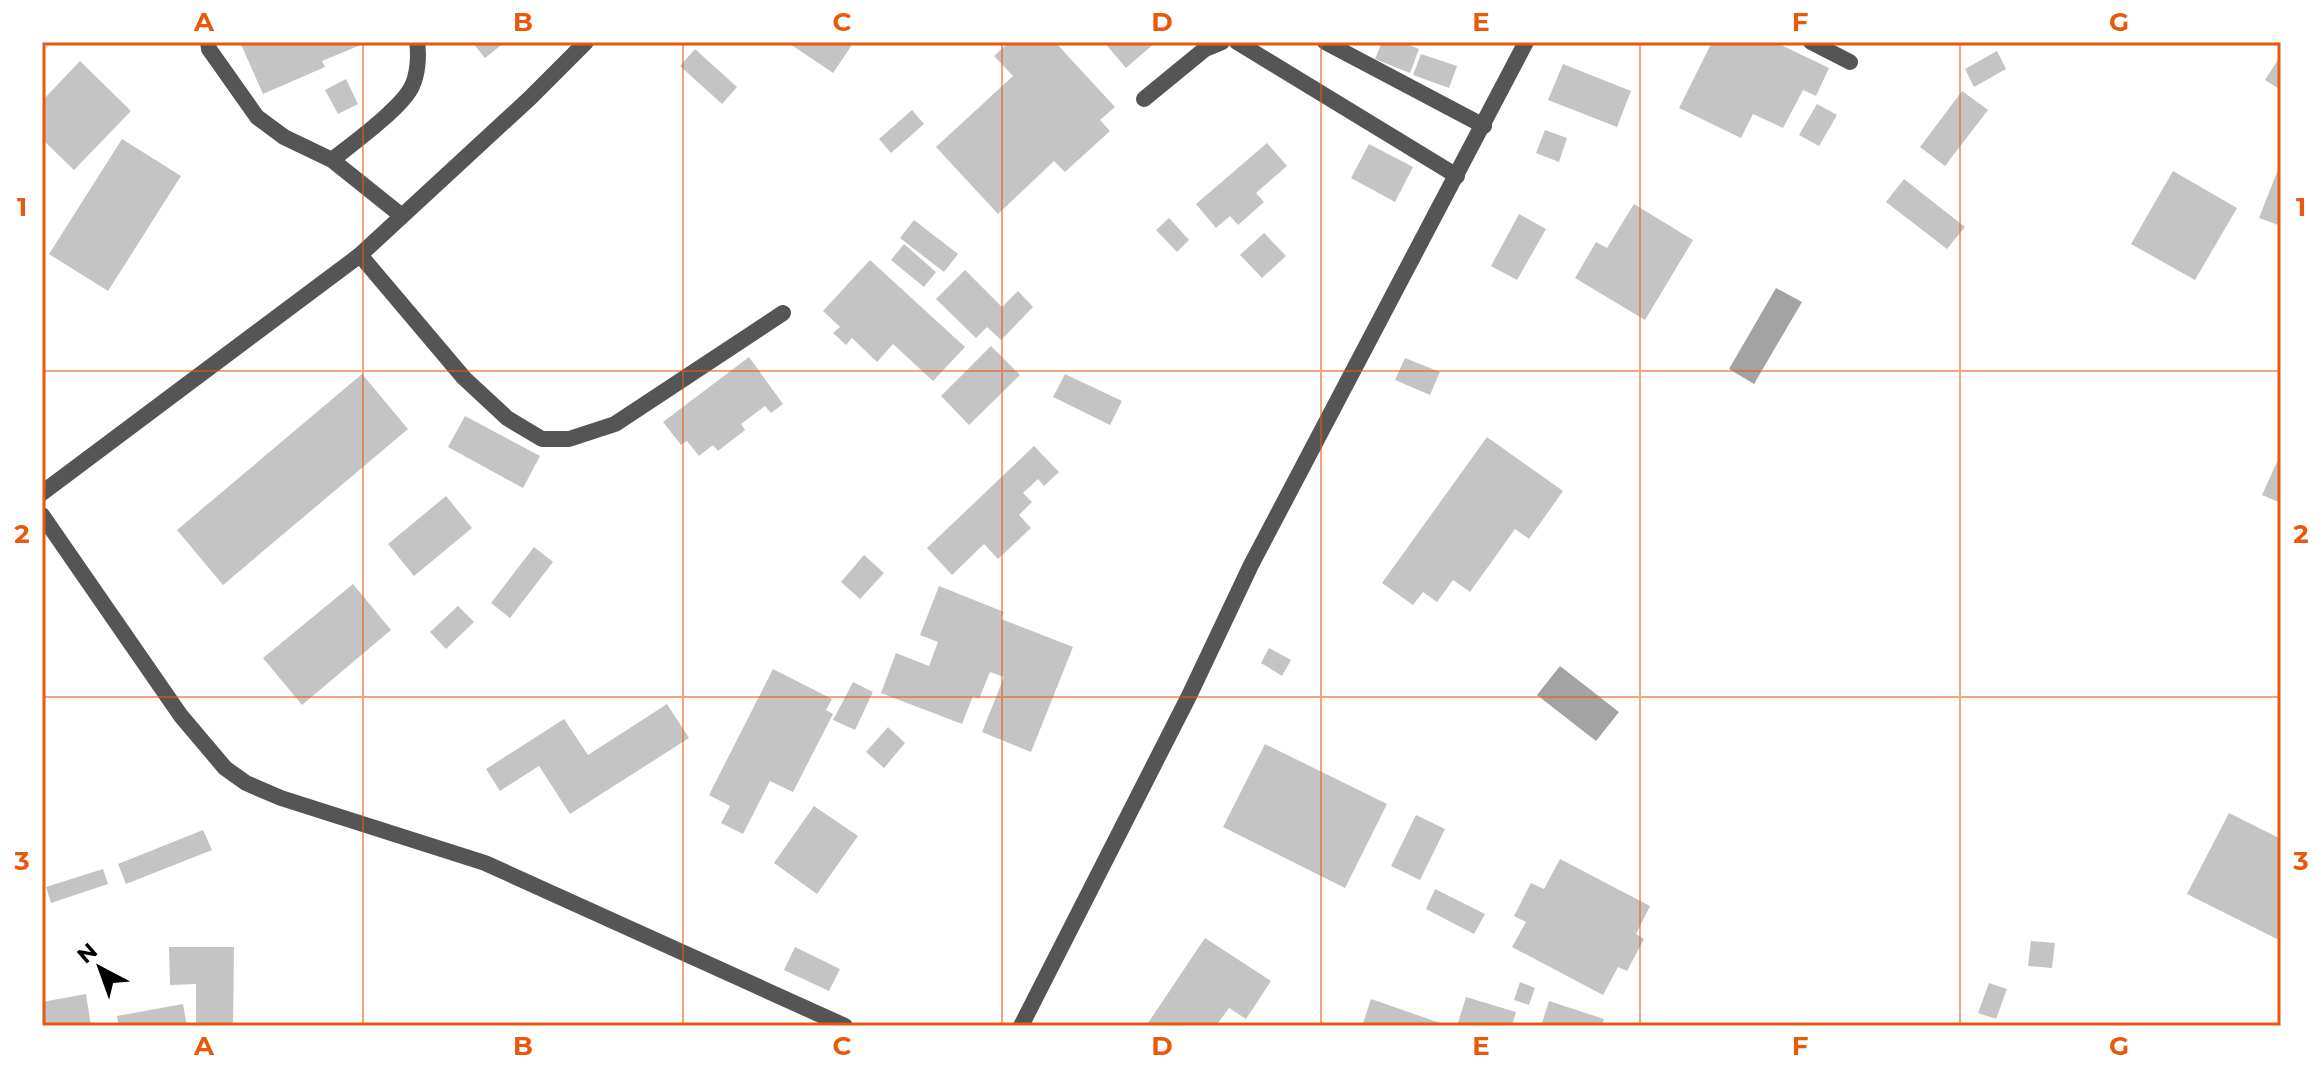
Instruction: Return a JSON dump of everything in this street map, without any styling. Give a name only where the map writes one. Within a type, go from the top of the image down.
[{"type":"street","points":[[208,42],[209,49],[257,117],[284,137],[332,160],[402,216]]},
{"type":"street","points":[[332,160],[387,115],[412,87],[419,53],[417,42]]},
{"type":"street","points":[[42,493],[360,255],[586,42]]},
{"type":"street","points":[[1144,99],[1205,49],[1222,42]]},
{"type":"street","points":[[1237,42],[1457,176]]},
{"type":"street","points":[[1325,42],[1484,126]]},
{"type":"street","points":[[1021,1026],[1189,696],[1251,565],[1526,42]]},
{"type":"street","points":[[1811,42],[1850,62]]},
{"type":"street","points":[[360,255],[464,378],[507,418],[542,439],[569,439],[615,424],[783,313]]},
{"type":"street","points":[[42,515],[181,716],[225,768],[246,783],[281,798],[485,863],[845,1026]]},
{"type":"shaded area","points":[[1776,288],[1802,302],[1754,384],[1729,369]]},
{"type":"shaded area","points":[[1560,666],[1619,712],[1596,741],[1537,695]]},
{"type":"building","points":[[240,42],[368,42],[322,61],[325,67],[263,94]]},
{"type":"building","points":[[472,42],[505,42],[485,58]]},
{"type":"building","points":[[787,42],[854,42],[833,73]]},
{"type":"building","points":[[1009,42],[1055,42],[1115,107],[1100,120],[1110,131],[1065,172],[1054,161],[998,214],[936,147],[1013,76],[994,56]]},
{"type":"building","points":[[1104,42],[1156,42],[1126,68]]},
{"type":"building","points":[[1382,42],[1402,42],[1419,49],[1410,73],[1375,59]]},
{"type":"building","points":[[1712,42],[1775,42],[1829,68],[1816,96],[1803,90],[1783,128],[1753,114],[1741,138],[1679,108]]},
{"type":"building","points":[[695,49],[737,87],[722,104],[680,66]]},
{"type":"building","points":[[1997,51],[2006,69],[1974,87],[1965,69]]},
{"type":"building","points":[[1421,54],[1457,66],[1449,88],[1413,75]]},
{"type":"building","points":[[2281,55],[2281,90],[2265,80]]},
{"type":"building","points":[[80,61],[131,111],[74,170],[42,139],[42,101]]},
{"type":"building","points":[[1563,64],[1631,91],[1617,127],[1548,100]]},
{"type":"building","points":[[346,79],[358,104],[338,114],[325,90]]},
{"type":"building","points":[[1962,91],[1988,110],[1945,166],[1920,147]]},
{"type":"building","points":[[1817,104],[1837,115],[1819,146],[1799,135]]},
{"type":"building","points":[[912,110],[924,124],[891,153],[879,139]]},
{"type":"building","points":[[1545,130],[1567,138],[1559,162],[1536,153]]},
{"type":"building","points":[[122,139],[181,176],[108,291],[49,254]]},
{"type":"building","points":[[1267,143],[1287,166],[1256,193],[1264,202],[1238,225],[1230,216],[1216,228],[1196,204]]},
{"type":"building","points":[[1369,144],[1413,167],[1395,202],[1351,178]]},
{"type":"building","points":[[2281,162],[2281,226],[2259,218]]},
{"type":"building","points":[[2173,171],[2237,208],[2195,280],[2131,244]]},
{"type":"building","points":[[1904,179],[1965,227],[1947,249],[1886,202]]},
{"type":"building","points":[[1634,204],[1693,240],[1645,320],[1575,278],[1596,242],[1607,248]]},
{"type":"building","points":[[1519,214],[1546,229],[1517,280],[1491,266]]},
{"type":"building","points":[[1169,218],[1189,240],[1177,252],[1156,230]]},
{"type":"building","points":[[914,220],[958,254],[944,272],[900,238]]},
{"type":"building","points":[[1264,233],[1286,256],[1262,278],[1240,255]]},
{"type":"building","points":[[904,244],[936,272],[924,287],[891,260]]},
{"type":"building","points":[[870,260],[965,347],[933,381],[893,344],[877,362],[852,338],[846,345],[833,333],[840,327],[823,311]]},
{"type":"building","points":[[965,270],[1002,307],[1018,291],[1033,307],[1001,340],[987,327],[976,338],[936,299]]},
{"type":"building","points":[[991,346],[1020,375],[969,425],[941,396]]},
{"type":"building","points":[[749,357],[783,404],[771,413],[765,406],[741,424],[745,430],[718,451],[713,445],[699,456],[687,441],[681,445],[663,422]]},
{"type":"building","points":[[1405,358],[1440,372],[1430,395],[1395,380]]},
{"type":"building","points":[[362,374],[408,429],[223,585],[177,530]]},
{"type":"building","points":[[1065,374],[1122,401],[1110,425],[1053,397]]},
{"type":"building","points":[[465,416],[540,456],[523,488],[448,447]]},
{"type":"building","points":[[1487,437],[1563,491],[1529,539],[1515,529],[1470,592],[1453,580],[1437,602],[1423,592],[1413,605],[1382,583]]},
{"type":"building","points":[[1034,446],[1059,472],[1044,486],[1038,479],[1023,493],[1032,502],[1019,515],[1031,528],[998,559],[984,544],[952,575],[927,548]]},
{"type":"building","points":[[2281,453],[2281,503],[2262,495]]},
{"type":"building","points":[[446,496],[472,528],[414,576],[388,544]]},
{"type":"building","points":[[534,547],[553,562],[510,618],[491,603]]},
{"type":"building","points":[[864,555],[884,573],[860,599],[841,582]]},
{"type":"building","points":[[353,584],[391,630],[302,705],[263,658]]},
{"type":"building","points":[[939,586],[1004,612],[1001,619],[1073,647],[1031,752],[982,732],[1004,677],[990,672],[979,699],[973,696],[962,724],[881,693],[896,653],[929,666],[938,642],[920,635]]},
{"type":"building","points":[[458,606],[474,622],[446,649],[430,632]]},
{"type":"building","points":[[1269,648],[1291,660],[1282,676],[1261,663]]},
{"type":"building","points":[[773,669],[832,699],[826,710],[833,714],[793,792],[770,781],[743,834],[721,823],[730,806],[709,795]]},
{"type":"building","points":[[853,682],[873,692],[855,730],[833,720]]},
{"type":"building","points":[[667,704],[689,738],[570,814],[539,766],[500,791],[486,769],[564,719],[588,755]]},
{"type":"building","points":[[888,727],[905,743],[884,768],[866,752]]},
{"type":"building","points":[[1265,744],[1387,804],[1345,888],[1223,827]]},
{"type":"building","points":[[814,806],[858,836],[817,894],[774,863]]},
{"type":"building","points":[[2229,813],[2281,839],[2281,941],[2187,894]]},
{"type":"building","points":[[1416,815],[1445,829],[1420,880],[1391,866]]},
{"type":"building","points":[[203,830],[212,850],[126,884],[118,864]]},
{"type":"building","points":[[1560,859],[1650,906],[1636,934],[1644,939],[1627,971],[1618,967],[1603,995],[1512,947],[1526,922],[1514,916],[1531,883],[1544,889]]},
{"type":"building","points":[[103,869],[108,884],[51,903],[46,887]]},
{"type":"building","points":[[1435,889],[1485,914],[1474,934],[1426,909]]},
{"type":"building","points":[[1205,938],[1271,981],[1246,1019],[1229,1008],[1216,1026],[1146,1026]]},
{"type":"building","points":[[2031,941],[2055,943],[2052,968],[2028,966]]},
{"type":"building","points":[[169,947],[234,947],[233,1026],[196,1026],[196,984],[170,985]]},
{"type":"building","points":[[795,947],[840,969],[829,991],[784,970]]},
{"type":"building","points":[[1520,982],[1535,988],[1529,1005],[1514,1000]]},
{"type":"building","points":[[1989,983],[2007,989],[1996,1019],[1978,1013]]},
{"type":"building","points":[[86,994],[91,1026],[45,1026],[42,1002]]},
{"type":"building","points":[[1466,997],[1516,1012],[1512,1026],[1457,1026]]},
{"type":"building","points":[[1371,999],[1449,1026],[1362,1026]]},
{"type":"building","points":[[1549,1001],[1604,1019],[1602,1026],[1541,1026]]},
{"type":"building","points":[[183,1004],[187,1026],[119,1026],[117,1016]]}]
